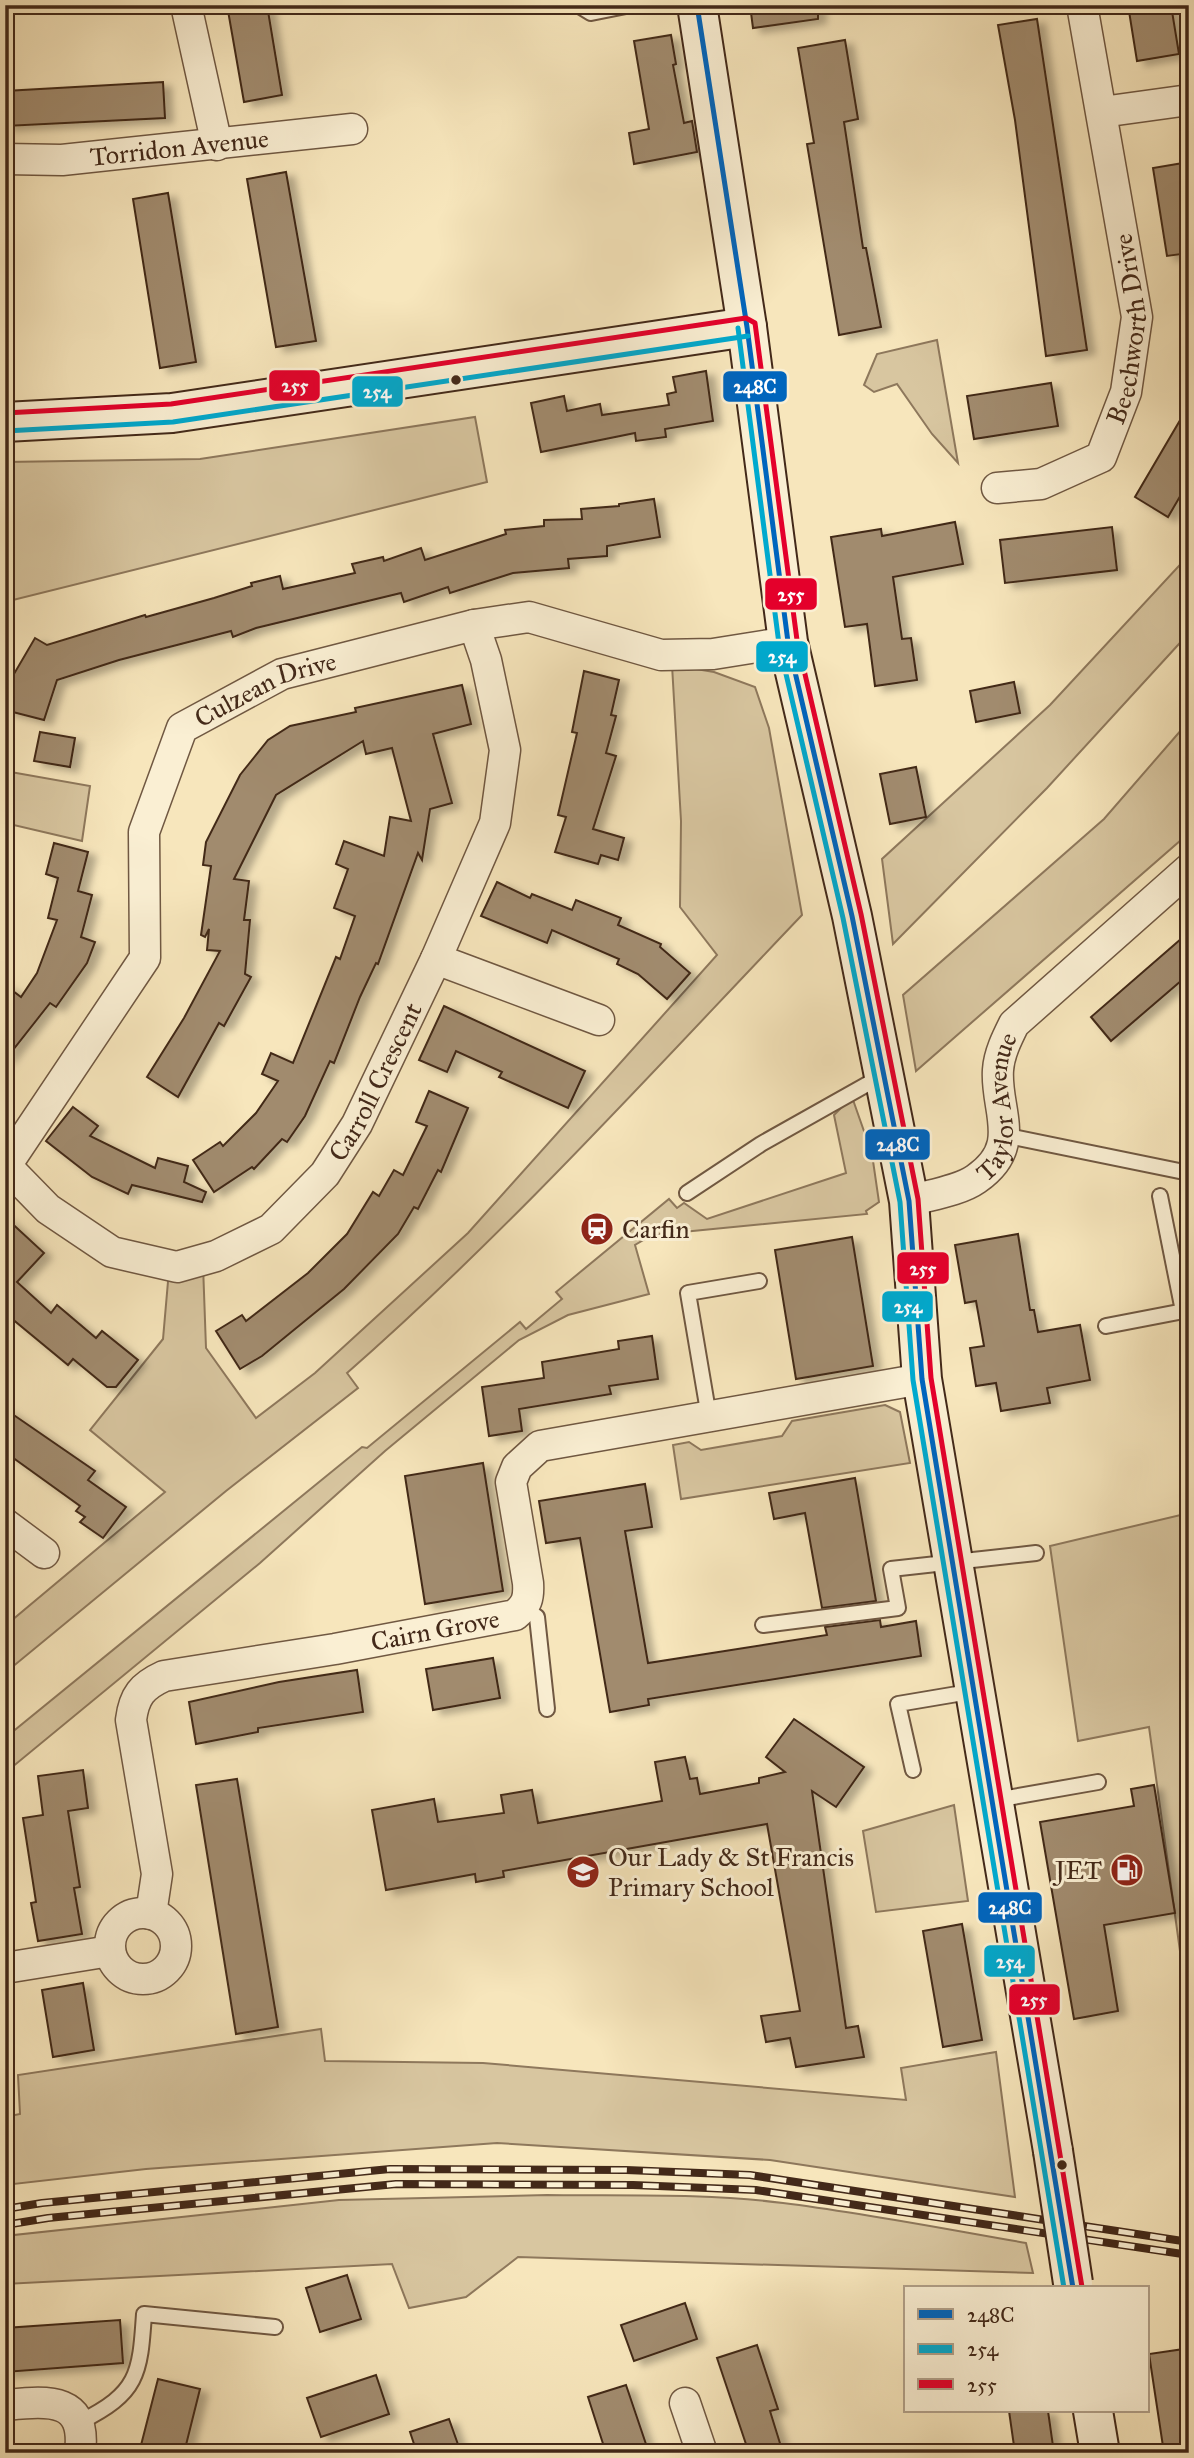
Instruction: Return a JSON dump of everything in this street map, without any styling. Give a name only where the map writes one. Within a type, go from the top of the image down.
[{"type":"main road","points":[[697,5],[747,327],[788,642],[852,916],[909,1201],[922,1379],[995,1800],[1073,2286]]},
{"type":"main road","points":[[5,422],[172,413],[747,327]]},
{"type":"main road","points":[[1093,2412],[1100,2453]]},
{"type":"street","points":[[186,5],[217,145]]},
{"type":"street","name":"Beechworth Drive","points":[[997,488],[1041,484],[1101,457],[1126,392],[1137,317],[1082,5]]},
{"type":"street","points":[[1102,112],[1189,100]]},
{"type":"street","name":"Torridon Avenue","points":[[5,159],[62,160],[352,129]]},
{"type":"street","name":"Culzean Drive","points":[[6,1167],[145,958],[144,832],[182,728],[282,674],[474,625],[529,617],[661,655],[713,654],[788,642]]},
{"type":"street","name":"Carroll Crescent","points":[[6,1167],[48,1209],[112,1252],[177,1267],[216,1256],[271,1229],[325,1174],[357,1125],[436,959],[495,823],[505,750],[486,660],[474,625]]},
{"type":"street","name":"Taylor Avenue","points":[[909,1201],[974,1181],[999,1155],[1006,1121],[998,1070],[1004,1044],[1014,1024],[1186,878]]},
{"type":"street","points":[[436,959],[599,1020]]},
{"type":"street","name":"Cairn Grove","points":[[151,1914],[157,1874],[131,1720],[133,1703],[140,1691],[164,1676],[504,1619],[524,1608],[529,1597],[528,1583],[511,1482],[517,1467],[540,1447],[922,1379]]},
{"type":"street","points":[[5,1524],[44,1553]]},
{"type":"street","points":[[141,1913],[162,1918],[176,1936],[175,1958],[169,1968],[150,1979],[138,1979],[119,1970],[110,1951],[114,1930],[121,1921],[141,1913]]},
{"type":"street","points":[[5,1968],[110,1951]]},
{"type":"street","points":[[5,2405],[41,2402],[59,2405],[73,2412],[80,2422],[80,2453]]},
{"type":"street","points":[[685,2403],[702,2453]]},
{"type":"lane","points":[[578,5],[591,13],[631,5]]},
{"type":"lane","points":[[687,1193],[761,1144],[882,1076]]},
{"type":"lane","points":[[1003,1135],[1189,1173]]},
{"type":"lane","points":[[1106,1326],[1186,1310],[1160,1196]]},
{"type":"lane","points":[[709,1417],[688,1293],[759,1281]]},
{"type":"lane","points":[[763,1625],[898,1608],[891,1569],[1036,1553]]},
{"type":"lane","points":[[524,1608],[537,1617],[547,1709]]},
{"type":"lane","points":[[913,1770],[898,1704],[976,1691]]},
{"type":"lane","points":[[995,1800],[1098,1782]]},
{"type":"lane","points":[[80,2422],[117,2401],[130,2383],[141,2363],[144,2314],[275,2327]]},
{"type":"shaded area","points":[[937,340],[958,463],[932,434],[897,384],[874,392],[864,385],[877,354]]},
{"type":"shaded area","points":[[475,417],[487,482],[5,602],[5,462],[200,459]]},
{"type":"shaded area","points":[[1189,555],[1189,633],[1047,788],[893,944],[882,859],[1050,705]]},
{"type":"shaded area","points":[[672,665],[714,672],[755,687],[769,728],[802,915],[523,1207],[347,1373],[358,1388],[226,1491],[5,1673],[5,1626],[165,1492],[90,1430],[163,1339],[169,1270],[203,1265],[206,1348],[256,1418],[315,1373],[468,1233],[717,955],[680,907],[681,821]]},
{"type":"shaded area","points":[[1189,721],[1189,833],[916,1071],[903,995],[1104,819]]},
{"type":"shaded area","points":[[5,771],[90,786],[82,841],[5,823]]},
{"type":"shaded area","points":[[852,1097],[872,1154],[879,1202],[866,1211],[867,1214],[652,1235],[635,1245],[649,1294],[568,1315],[519,1340],[385,1451],[260,1563],[5,1773],[5,1738],[520,1322],[526,1329],[562,1299],[556,1292],[669,1199],[677,1208],[684,1203],[707,1219],[846,1173],[834,1115]]},
{"type":"shaded area","points":[[885,1405],[900,1412],[910,1463],[681,1499],[673,1445],[689,1442],[701,1450],[782,1436],[792,1421]]},
{"type":"shaded area","points":[[1189,1513],[1189,2016],[1149,1727],[1078,1741],[1050,1546]]},
{"type":"shaded area","points":[[954,1805],[968,1901],[876,1912],[863,1831]]},
{"type":"shaded area","points":[[321,2029],[325,2061],[483,2063],[906,2100],[901,2068],[996,2052],[1015,2197],[770,2160],[497,2143],[146,2169],[5,2185],[5,2117],[20,2114],[18,2075]]},
{"type":"shaded area","points":[[547,2195],[724,2198],[874,2216],[1026,2243],[1033,2273],[518,2257],[466,2297],[409,2308],[392,2264],[5,2284],[5,2236],[339,2200]]},
{"type":"building","points":[[227,5],[267,5],[282,95],[244,102]]},
{"type":"building","points":[[750,5],[818,5],[818,19],[753,28]]},
{"type":"building","points":[[1128,5],[1171,5],[1179,54],[1137,61]]},
{"type":"building","points":[[1037,19],[1087,350],[1046,356],[1015,120],[998,25]]},
{"type":"building","points":[[671,35],[676,64],[673,65],[684,123],[692,121],[697,152],[634,164],[629,133],[649,129],[634,41]]},
{"type":"building","points":[[845,40],[858,119],[844,122],[863,248],[866,248],[881,327],[839,335],[807,144],[814,143],[798,48]]},
{"type":"building","points":[[163,82],[165,118],[5,126],[5,91]]},
{"type":"building","points":[[1189,162],[1189,253],[1167,256],[1153,168]]},
{"type":"building","points":[[286,172],[316,341],[276,347],[247,179]]},
{"type":"building","points":[[168,193],[196,362],[160,368],[133,199]]},
{"type":"building","points":[[706,371],[713,421],[665,429],[666,437],[636,441],[635,433],[541,452],[531,403],[564,396],[567,411],[600,404],[602,415],[669,405],[667,394],[676,392],[673,377]]},
{"type":"building","points":[[1051,383],[1058,426],[974,439],[967,396]]},
{"type":"building","points":[[1189,405],[1189,481],[1168,517],[1135,497]]},
{"type":"building","points":[[654,499],[660,537],[607,546],[607,556],[568,559],[569,568],[513,573],[450,593],[448,587],[404,602],[401,593],[256,628],[233,637],[231,631],[119,660],[57,680],[44,720],[5,710],[11,679],[35,638],[47,645],[145,615],[146,617],[214,598],[252,586],[251,583],[280,576],[283,589],[355,573],[352,564],[383,557],[384,561],[421,548],[425,560],[506,534],[505,530],[544,526],[544,520],[582,519],[581,509],[619,506]]},
{"type":"building","points":[[955,522],[963,564],[893,577],[902,639],[911,638],[917,680],[875,686],[867,624],[845,627],[831,537],[881,529],[882,536]]},
{"type":"building","points":[[1112,527],[1117,570],[1005,583],[1000,540]]},
{"type":"building","points":[[584,671],[619,680],[611,715],[616,716],[606,753],[616,756],[593,829],[624,838],[618,860],[601,855],[598,864],[555,852],[566,817],[558,815],[577,733],[572,732]]},
{"type":"building","points":[[1014,682],[1020,713],[976,722],[970,691]]},
{"type":"building","points":[[462,685],[471,724],[433,734],[452,803],[430,809],[422,860],[418,853],[378,964],[376,963],[360,997],[334,1063],[330,1061],[305,1116],[287,1142],[282,1139],[254,1169],[252,1167],[214,1192],[193,1160],[220,1142],[223,1146],[256,1113],[278,1081],[262,1074],[271,1053],[293,1063],[336,957],[340,959],[355,916],[334,908],[348,869],[336,864],[344,841],[384,856],[390,817],[411,821],[392,748],[366,754],[363,741],[276,795],[234,879],[249,881],[244,920],[250,920],[245,974],[251,977],[224,1026],[219,1023],[178,1097],[147,1077],[184,1018],[220,951],[207,950],[209,929],[205,937],[201,935],[211,866],[203,865],[206,842],[240,775],[268,740],[290,726],[356,712],[355,708]]},
{"type":"building","points":[[40,732],[75,738],[70,767],[34,761]]},
{"type":"building","points":[[916,767],[926,817],[890,824],[880,774]]},
{"type":"building","points":[[54,843],[88,852],[78,891],[92,895],[81,937],[95,942],[87,963],[56,1007],[50,1003],[5,1060],[5,985],[21,997],[37,973],[57,920],[48,918],[58,878],[46,874]]},
{"type":"building","points":[[497,882],[530,898],[532,894],[572,910],[576,900],[621,918],[618,925],[661,944],[660,947],[690,973],[667,999],[638,974],[617,964],[619,959],[552,930],[547,943],[481,916]]},
{"type":"building","points":[[1189,932],[1189,974],[1111,1041],[1091,1017]]},
{"type":"building","points":[[444,1006],[585,1071],[568,1108],[499,1077],[502,1072],[456,1051],[447,1072],[419,1060]]},
{"type":"building","points":[[429,1091],[468,1108],[441,1172],[438,1170],[418,1209],[414,1207],[398,1234],[344,1289],[262,1356],[240,1369],[216,1331],[242,1315],[246,1321],[308,1273],[347,1234],[373,1192],[379,1196],[394,1170],[403,1175],[427,1126],[416,1122]]},
{"type":"building","points":[[73,1107],[98,1126],[90,1136],[155,1168],[158,1158],[188,1166],[184,1182],[206,1192],[202,1202],[132,1185],[128,1194],[92,1177],[46,1141]]},
{"type":"building","points":[[5,1217],[44,1253],[17,1282],[51,1313],[57,1305],[96,1338],[102,1331],[138,1360],[116,1387],[107,1387],[73,1359],[68,1365],[5,1313]]},
{"type":"building","points":[[1018,1234],[1030,1310],[1034,1310],[1038,1332],[1080,1325],[1090,1380],[1047,1388],[1050,1403],[1001,1411],[996,1383],[976,1386],[970,1348],[984,1346],[976,1301],[965,1303],[955,1245]]},
{"type":"building","points":[[852,1237],[873,1366],[796,1379],[775,1250]]},
{"type":"building","points":[[652,1336],[658,1379],[609,1386],[611,1394],[519,1409],[522,1431],[489,1436],[482,1387],[544,1378],[542,1362],[619,1349],[618,1341]]},
{"type":"building","points":[[5,1409],[95,1471],[88,1480],[126,1507],[103,1538],[80,1522],[85,1517],[76,1511],[80,1506],[5,1452]]},
{"type":"building","points":[[483,1463],[503,1591],[425,1604],[405,1476]]},
{"type":"building","points":[[855,1478],[876,1601],[822,1608],[805,1513],[774,1519],[769,1493]]},
{"type":"building","points":[[645,1484],[652,1527],[625,1531],[648,1663],[827,1635],[825,1627],[880,1620],[881,1627],[916,1621],[921,1656],[648,1699],[649,1705],[610,1712],[580,1538],[546,1543],[539,1501]]},
{"type":"building","points":[[493,1658],[500,1698],[433,1710],[426,1669]]},
{"type":"building","points":[[357,1670],[363,1712],[258,1728],[258,1732],[196,1744],[189,1702],[279,1682]]},
{"type":"building","points":[[794,1719],[864,1767],[836,1807],[812,1791],[846,2028],[858,2026],[864,2057],[796,2067],[790,2038],[766,2042],[761,2016],[800,2011],[767,1824],[503,1871],[504,1877],[476,1882],[475,1874],[386,1890],[372,1810],[434,1799],[438,1822],[504,1813],[501,1795],[532,1790],[538,1823],[662,1801],[655,1762],[685,1757],[690,1779],[697,1778],[700,1794],[759,1783],[759,1778],[785,1772],[766,1757]]},
{"type":"building","points":[[83,1770],[88,1808],[68,1811],[80,1887],[74,1888],[82,1934],[38,1941],[31,1903],[36,1902],[23,1818],[43,1815],[38,1776]]},
{"type":"building","points":[[237,1779],[278,2027],[236,2034],[196,1785]]},
{"type":"building","points":[[1154,1785],[1175,1913],[1104,1925],[1118,2011],[1074,2019],[1040,1822],[1134,1806],[1131,1789]]},
{"type":"building","points":[[962,1924],[982,2040],[943,2047],[923,1931]]},
{"type":"building","points":[[83,1983],[94,2050],[53,2057],[42,1990]]},
{"type":"building","points":[[347,2275],[361,2319],[320,2332],[306,2288]]},
{"type":"building","points":[[685,2303],[697,2339],[634,2361],[621,2325]]},
{"type":"building","points":[[120,2320],[123,2363],[5,2372],[5,2328]]},
{"type":"building","points":[[757,2345],[778,2409],[770,2411],[783,2453],[749,2453],[717,2358]]},
{"type":"building","points":[[1184,2349],[1189,2382],[1189,2453],[1164,2453],[1149,2354]]},
{"type":"building","points":[[376,2375],[389,2414],[321,2437],[307,2398]]},
{"type":"building","points":[[158,2379],[200,2389],[184,2453],[139,2453]]},
{"type":"building","points":[[626,2385],[649,2453],[606,2453],[588,2397]]},
{"type":"building","points":[[1009,2412],[1048,2412],[1054,2453],[1015,2453]]},
{"type":"building","points":[[449,2419],[461,2453],[417,2453],[410,2432]]},
{"type":"railway","points":[[5,2209],[42,2203],[390,2169],[626,2170],[750,2175],[1189,2242]]},
{"type":"railway","points":[[5,2225],[48,2218],[396,2184],[633,2185],[756,2190],[1189,2255]]},
{"type":"transit line","name":"248C","points":[[697,5],[747,327],[788,642],[852,916],[909,1201],[922,1379],[1073,2286]]},
{"type":"transit line","name":"255","points":[[5,413],[171,404],[746,318],[755,323],[797,640],[861,914],[918,1199],[931,1378],[1082,2286]]},
{"type":"transit line","name":"254","points":[[738,328],[779,644],[843,918],[900,1202],[913,1380],[1064,2286]]},
{"type":"transit line","name":"254","points":[[5,431],[173,422],[748,336]]},
{"type":"place","name":"Carfin","points":[[597,1229]]},
{"type":"place","name":"JET","points":[[1127,1870]]},
{"type":"place","name":"Our Lady & St Francis Primary School","points":[[583,1872]]}]
